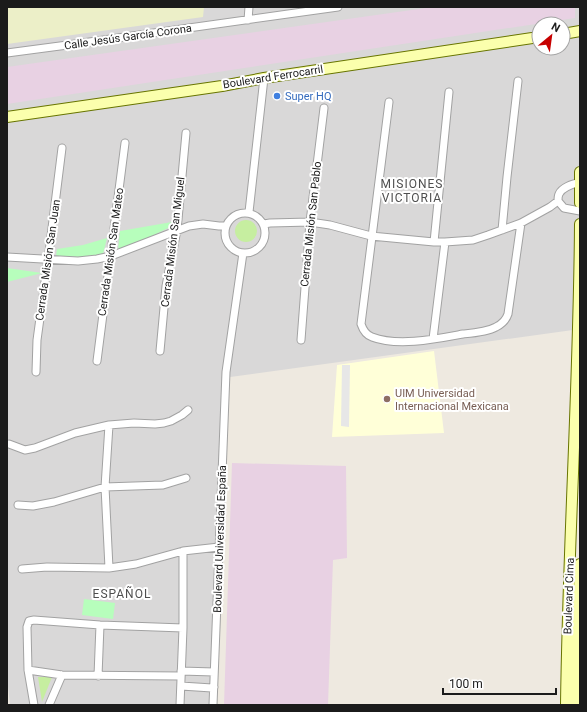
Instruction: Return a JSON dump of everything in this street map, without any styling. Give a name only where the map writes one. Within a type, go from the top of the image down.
[{"type":"main road","name":"Boulevard Ferrocarril","points":[[7,117],[222,86],[264,78],[531,38]]},
{"type":"main road","points":[[580,172],[580,203]]},
{"type":"main road","name":"Boulevard Cima","points":[[575,705],[573,605],[580,224]]},
{"type":"main road","name":"Boulevard Cima","points":[[573,605],[580,564]]},
{"type":"main road","name":"Boulevard Cima","points":[[566,705],[574,669]]},
{"type":"street","points":[[248,20],[249,7]]},
{"type":"street","name":"Calle Jesús García Corona","points":[[7,53],[338,7]]},
{"type":"street","points":[[248,212],[264,78]]},
{"type":"street","points":[[502,230],[518,81]]},
{"type":"street","points":[[434,242],[449,92]]},
{"type":"street","points":[[388,102],[361,324],[368,335],[383,340],[405,342],[490,330],[501,324],[508,314],[521,222]]},
{"type":"street","name":"Cerrada Misión San Pablo","points":[[300,340],[310,222],[324,108]]},
{"type":"street","name":"Cerrada Misión San Miguel","points":[[160,351],[166,286],[177,230],[186,132]]},
{"type":"street","name":"Cerrada Misión San Mateo","points":[[97,361],[125,143]]},
{"type":"street","name":"Cerrada Misión San Juan","points":[[36,372],[37,340],[62,148]]},
{"type":"street","points":[[580,182],[569,186],[558,196],[558,201],[564,208],[580,211]]},
{"type":"street","points":[[264,224],[310,222],[330,225],[371,236],[434,242],[473,240],[482,238],[521,222],[550,207],[558,201]]},
{"type":"street","points":[[241,212],[248,212],[258,217],[264,224],[265,235],[263,242],[255,250],[248,253],[236,250],[230,246],[226,240],[226,226],[229,220],[241,212]]},
{"type":"street","points":[[7,257],[78,261],[97,259],[111,256],[189,226],[203,224],[226,226]]},
{"type":"street","points":[[433,339],[445,242]]},
{"type":"street","name":"Boulevard Universidad España","points":[[213,705],[226,372],[243,252]]},
{"type":"street","points":[[9,444],[25,450],[35,448],[76,433],[109,425],[164,423],[171,421],[188,410]]},
{"type":"street","points":[[109,425],[105,487],[109,568]]},
{"type":"street","points":[[18,505],[33,506],[54,502],[105,487],[163,486],[186,478]]},
{"type":"street","points":[[22,569],[47,567],[109,568],[136,564],[183,551],[219,547]]},
{"type":"street","points":[[180,705],[183,628],[183,551]]},
{"type":"street","points":[[34,705],[28,670],[27,627],[29,621],[34,620],[100,625],[183,628]]},
{"type":"street","points":[[98,676],[100,625]]},
{"type":"street","points":[[28,670],[62,675],[98,676],[214,672]]},
{"type":"street","points":[[49,705],[62,675]]},
{"type":"street","points":[[181,686],[214,687]]},
{"type":"shaded area","points":[[7,7],[580,7],[580,329],[223,378],[212,665],[209,705],[10,705],[7,677]]},
{"type":"shaded area","points":[[7,7],[204,7],[203,17],[7,44]]},
{"type":"shaded area","points":[[433,7],[575,7],[575,18],[571,19],[571,16],[531,16],[531,25],[7,104],[7,67]]},
{"type":"shaded area","name":"UIM Universidad Internacional Mexicana","points":[[434,351],[444,433],[332,437],[337,365]]},
{"type":"shaded area","points":[[342,365],[350,365],[349,427],[341,426]]},
{"type":"shaded area","points":[[232,463],[346,466],[347,558],[333,560],[328,705],[224,705]]},
{"type":"green space","points":[[246,220],[250,221],[256,227],[256,235],[250,241],[246,242],[242,241],[236,235],[235,231],[236,227],[242,221]]},
{"type":"green space","points":[[172,222],[172,226],[144,240],[118,250],[120,231]]},
{"type":"green space","points":[[107,238],[103,254],[81,257],[56,256],[57,249],[83,245]]},
{"type":"green space","points":[[7,268],[42,273],[7,282]]},
{"type":"green space","points":[[84,599],[115,603],[113,619],[82,615]]},
{"type":"green space","points":[[38,677],[52,677],[42,702]]},
{"type":"place","name":"Super HQ","points":[[277,96]]},
{"type":"place","name":"UIM Universidad Internacional Mexicana","points":[[387,399]]},
{"type":"district","name":"MISIONES VICTORIA","points":[[412,191]]},
{"type":"district","name":"ESPAÑOL","points":[[122,594]]}]
